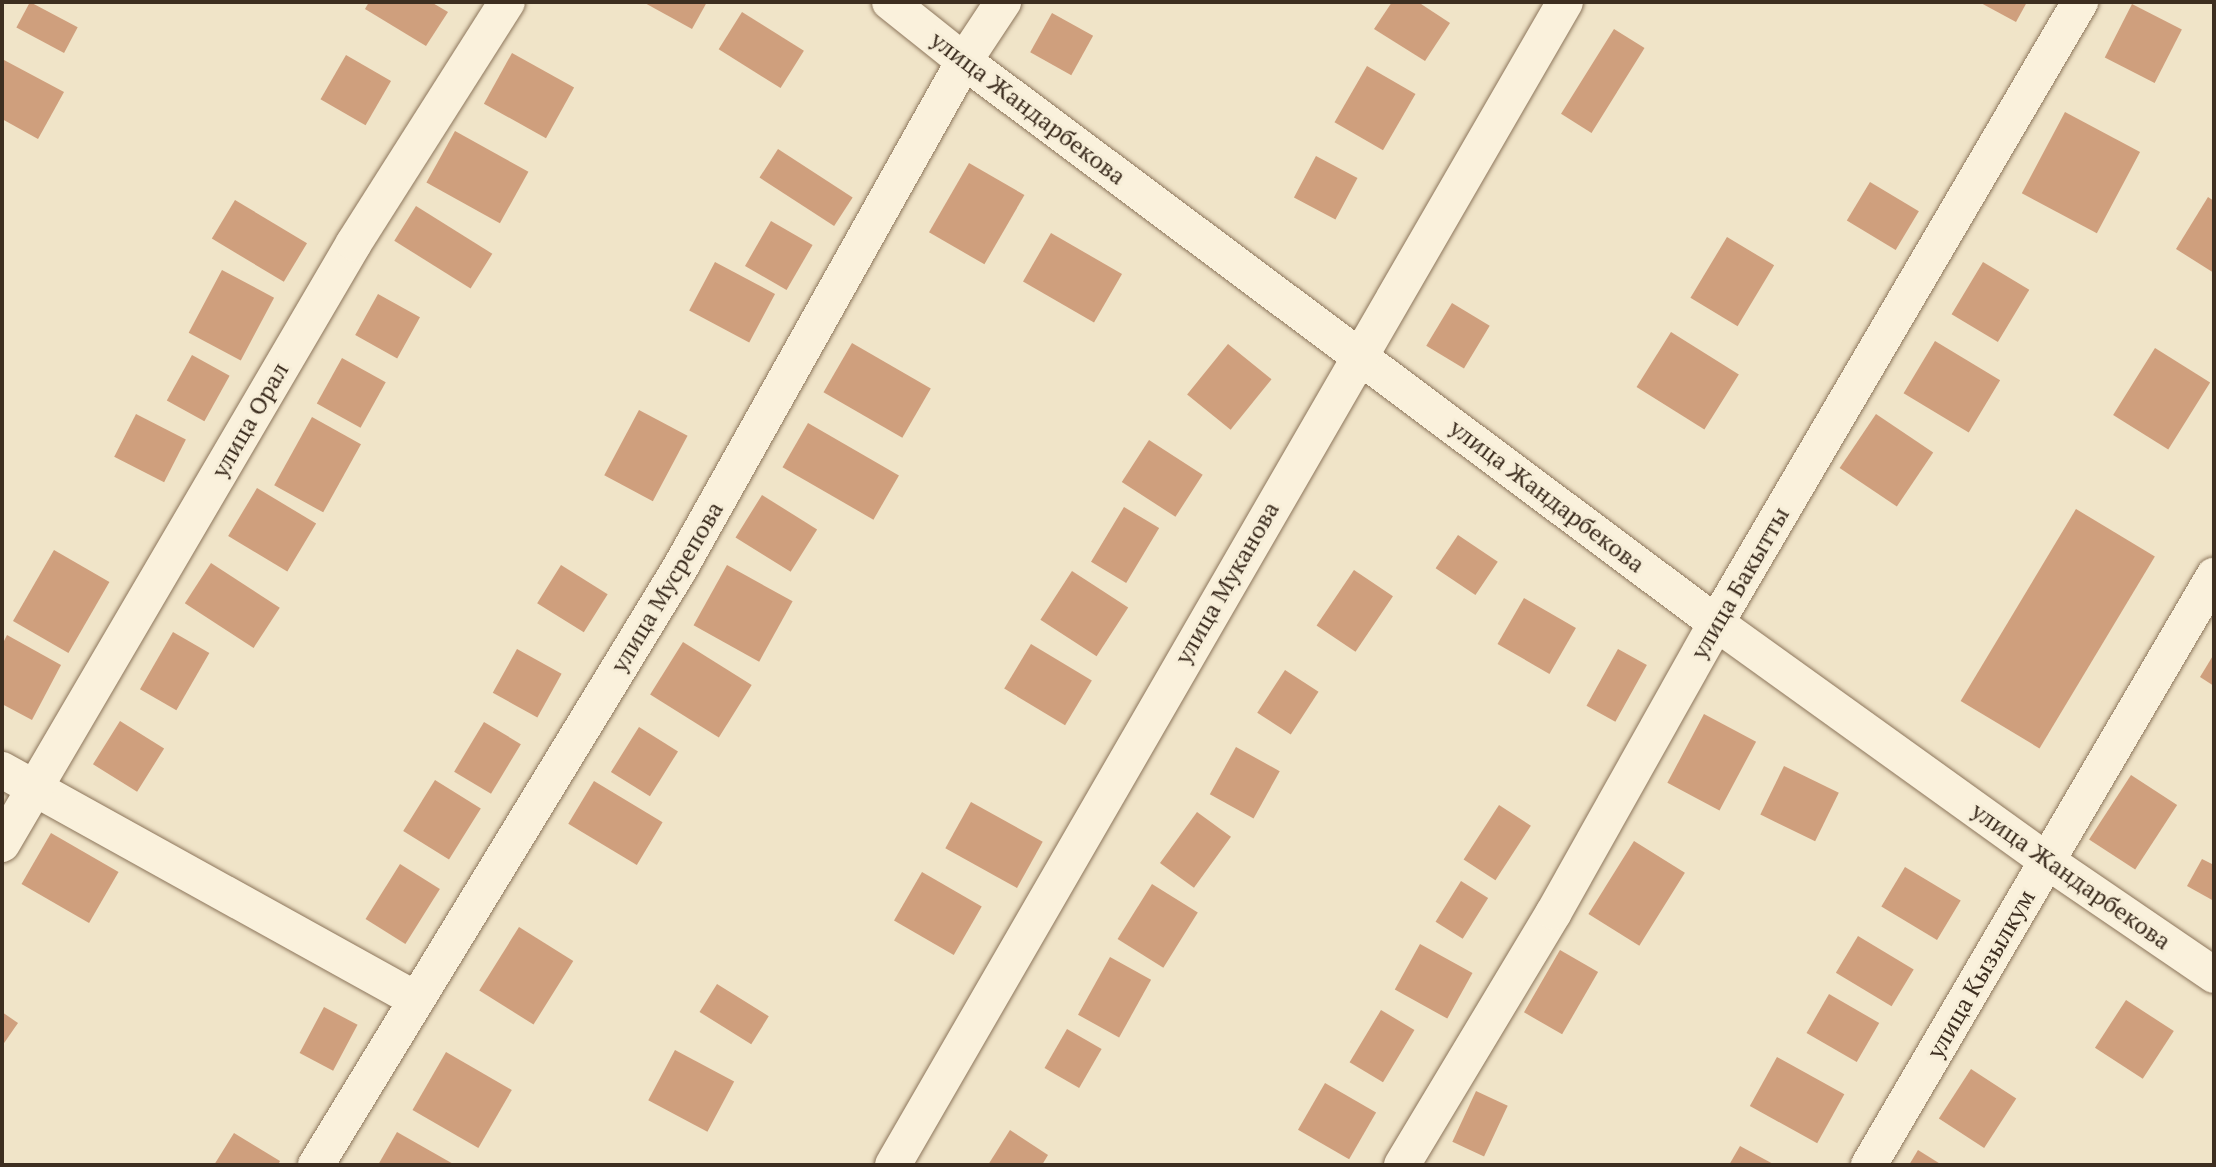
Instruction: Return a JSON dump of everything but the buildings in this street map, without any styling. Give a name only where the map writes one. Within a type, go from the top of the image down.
[{"type":"street","name":"улица Орал","points":[[2,844],[354,243],[507,2]]},
{"type":"street","name":"улица Жандарбекова","points":[[890,2],[964,61],[1716,623],[2047,861],[2214,975]]},
{"type":"street","name":"улица Мусрепова","points":[[316,1165],[680,568],[964,61],[1003,2]]},
{"type":"street","name":"улица Муканова","points":[[893,1165],[1565,2]]},
{"type":"street","name":"улица Бакытты","points":[[1402,1165],[1554,912],[1716,623],[2080,2]]},
{"type":"street","name":"улица Кызылкум","points":[[1869,1165],[2214,576]]},
{"type":"street","points":[[2,770],[417,1000]]}]
